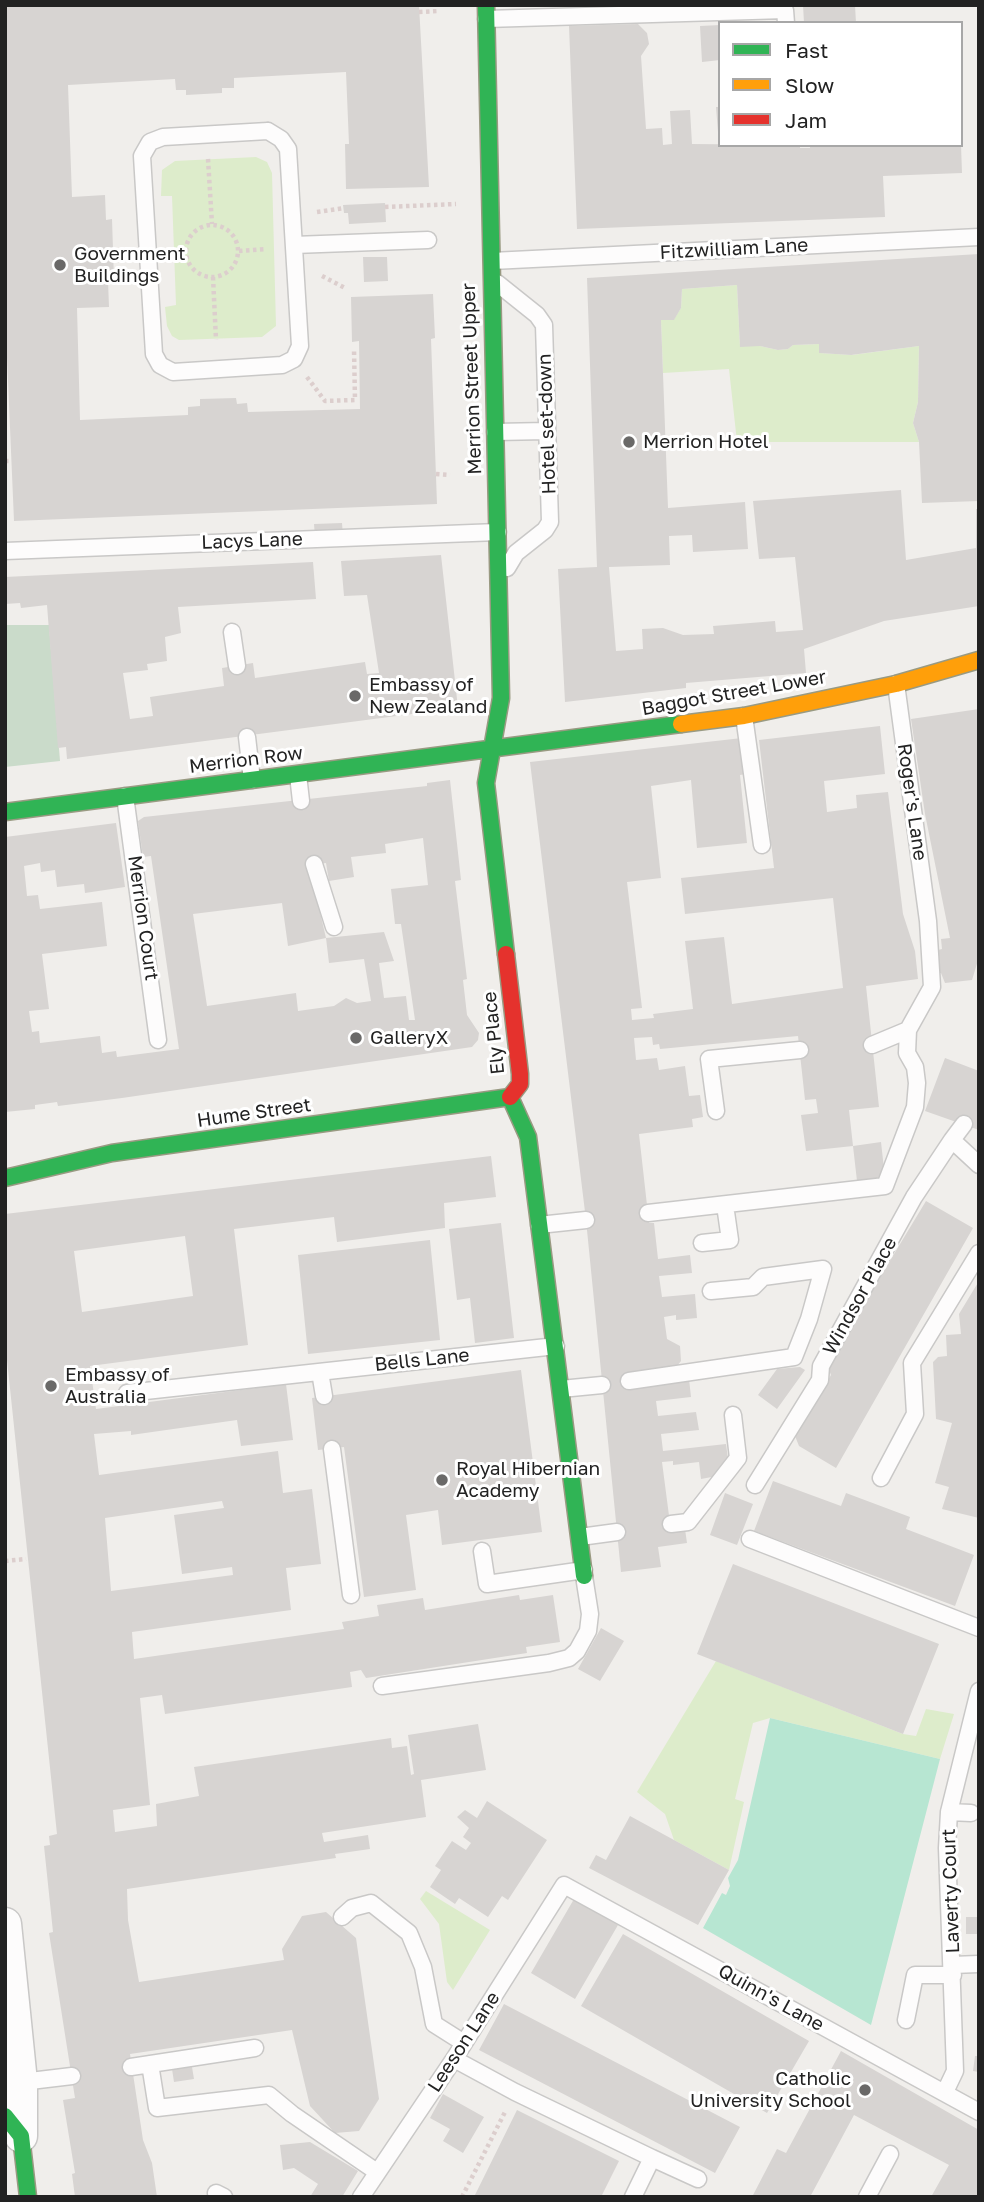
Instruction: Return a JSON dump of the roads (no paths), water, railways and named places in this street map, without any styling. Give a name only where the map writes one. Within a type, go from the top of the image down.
[{"type":"street","name":"Merrion Street Upper","points":[[486,12],[490,267],[500,579],[500,698],[492,750]]},
{"type":"street","name":"Baggot Street Lower","points":[[492,750],[744,716],[896,684],[979,660]]},
{"type":"street","name":"Merrion Row","points":[[298,775],[492,750]]},
{"type":"street","name":"Ely Place","points":[[492,750],[486,783],[520,1074],[520,1084],[510,1097],[528,1137],[584,1573]]},
{"type":"street","name":"Merrion Row","points":[[5,812],[250,781]]},
{"type":"street","name":"Hume Street","points":[[5,1178],[112,1153],[510,1097]]},
{"type":"street","points":[[5,1924],[13,2126],[27,2197]]},
{"type":"lane","points":[[486,12],[785,10],[786,21]]},
{"type":"lane","points":[[268,131],[281,138],[288,149],[294,245],[300,346],[293,359],[282,365],[173,372],[160,365],[154,354],[142,156],[150,142],[163,137],[268,131]]},
{"type":"lane","name":"Fitzwilliam Lane","points":[[490,267],[979,237]]},
{"type":"lane","points":[[294,245],[428,240]]},
{"type":"lane","name":"Hotel set-down","points":[[490,267],[498,285],[537,315],[544,325],[550,522],[545,530],[516,553],[500,579]]},
{"type":"lane","points":[[495,432],[547,431]]},
{"type":"lane","name":"Lacys Lane","points":[[5,551],[498,532]]},
{"type":"lane","points":[[232,632],[237,666]]},
{"type":"lane","name":"Roger's Lane","points":[[896,684],[928,921],[932,987],[908,1030]]},
{"type":"lane","points":[[744,716],[762,845]]},
{"type":"lane","points":[[247,737],[252,794],[296,790],[298,775]]},
{"type":"lane","points":[[298,775],[302,801]]},
{"type":"lane","name":"Merrion Court","points":[[125,796],[145,982],[158,1040]]},
{"type":"lane","points":[[314,864],[334,927]]},
{"type":"lane","points":[[648,1213],[885,1186],[915,1107],[917,1083],[915,1067],[907,1053],[908,1030],[872,1045]]},
{"type":"lane","points":[[716,1111],[709,1059],[800,1049]]},
{"type":"lane","name":"Windsor Place","points":[[755,1485],[820,1380],[821,1366],[914,1197],[964,1124]]},
{"type":"lane","points":[[952,1140],[979,1165]]},
{"type":"lane","points":[[702,1243],[730,1240],[726,1205]]},
{"type":"lane","points":[[539,1225],[586,1220]]},
{"type":"lane","points":[[881,1478],[915,1414],[912,1363],[979,1253]]},
{"type":"lane","points":[[629,1381],[794,1357],[809,1319],[823,1269],[763,1277],[753,1287],[711,1291]]},
{"type":"lane","name":"Bells Lane","points":[[127,1393],[556,1346]]},
{"type":"lane","points":[[320,1372],[324,1396]]},
{"type":"lane","points":[[561,1389],[602,1385]]},
{"type":"lane","points":[[671,1524],[688,1522],[738,1458],[733,1415]]},
{"type":"lane","points":[[332,1449],[351,1595]]},
{"type":"lane","points":[[580,1537],[617,1532]]},
{"type":"lane","points":[[750,1539],[979,1628]]},
{"type":"lane","points":[[382,1686],[569,1658],[577,1651],[588,1631],[590,1614],[584,1573],[487,1584],[482,1550]]},
{"type":"lane","name":"Laverty Court","points":[[945,2092],[955,2071],[947,1848],[949,1812],[979,1691]]},
{"type":"lane","points":[[949,1812],[971,1813]]},
{"type":"lane","points":[[947,1848],[965,1846]]},
{"type":"lane","name":"Leeson Lane","points":[[361,2197],[454,2059],[564,1885]]},
{"type":"lane","name":"Quinn's Lane","points":[[564,1885],[979,2112]]},
{"type":"lane","points":[[342,1917],[352,1908],[371,1903],[409,1933],[423,1967],[434,2024],[464,2043]]},
{"type":"lane","points":[[905,2020],[915,1975],[978,1964]]},
{"type":"lane","points":[[131,2067],[255,2048]]},
{"type":"lane","points":[[454,2059],[515,2092],[698,2179]]},
{"type":"lane","points":[[150,2064],[156,2108],[269,2095],[292,2114],[377,2172]]},
{"type":"lane","points":[[13,2083],[72,2076]]},
{"type":"lane","points":[[867,2197],[890,2154]]},
{"type":"lane","points":[[633,2197],[652,2158]]},
{"type":"place","name":"Government Buildings","points":[[60,265]]},
{"type":"place","name":"Merrion Hotel","points":[[629,442]]},
{"type":"place","name":"Embassy of New Zealand","points":[[355,696]]},
{"type":"place","name":"GalleryX","points":[[356,1038]]},
{"type":"place","name":"Embassy of Australia","points":[[51,1386]]},
{"type":"place","name":"Royal Hibernian Academy","points":[[442,1480]]},
{"type":"place","name":"Catholic University School","points":[[865,2090]]}]
